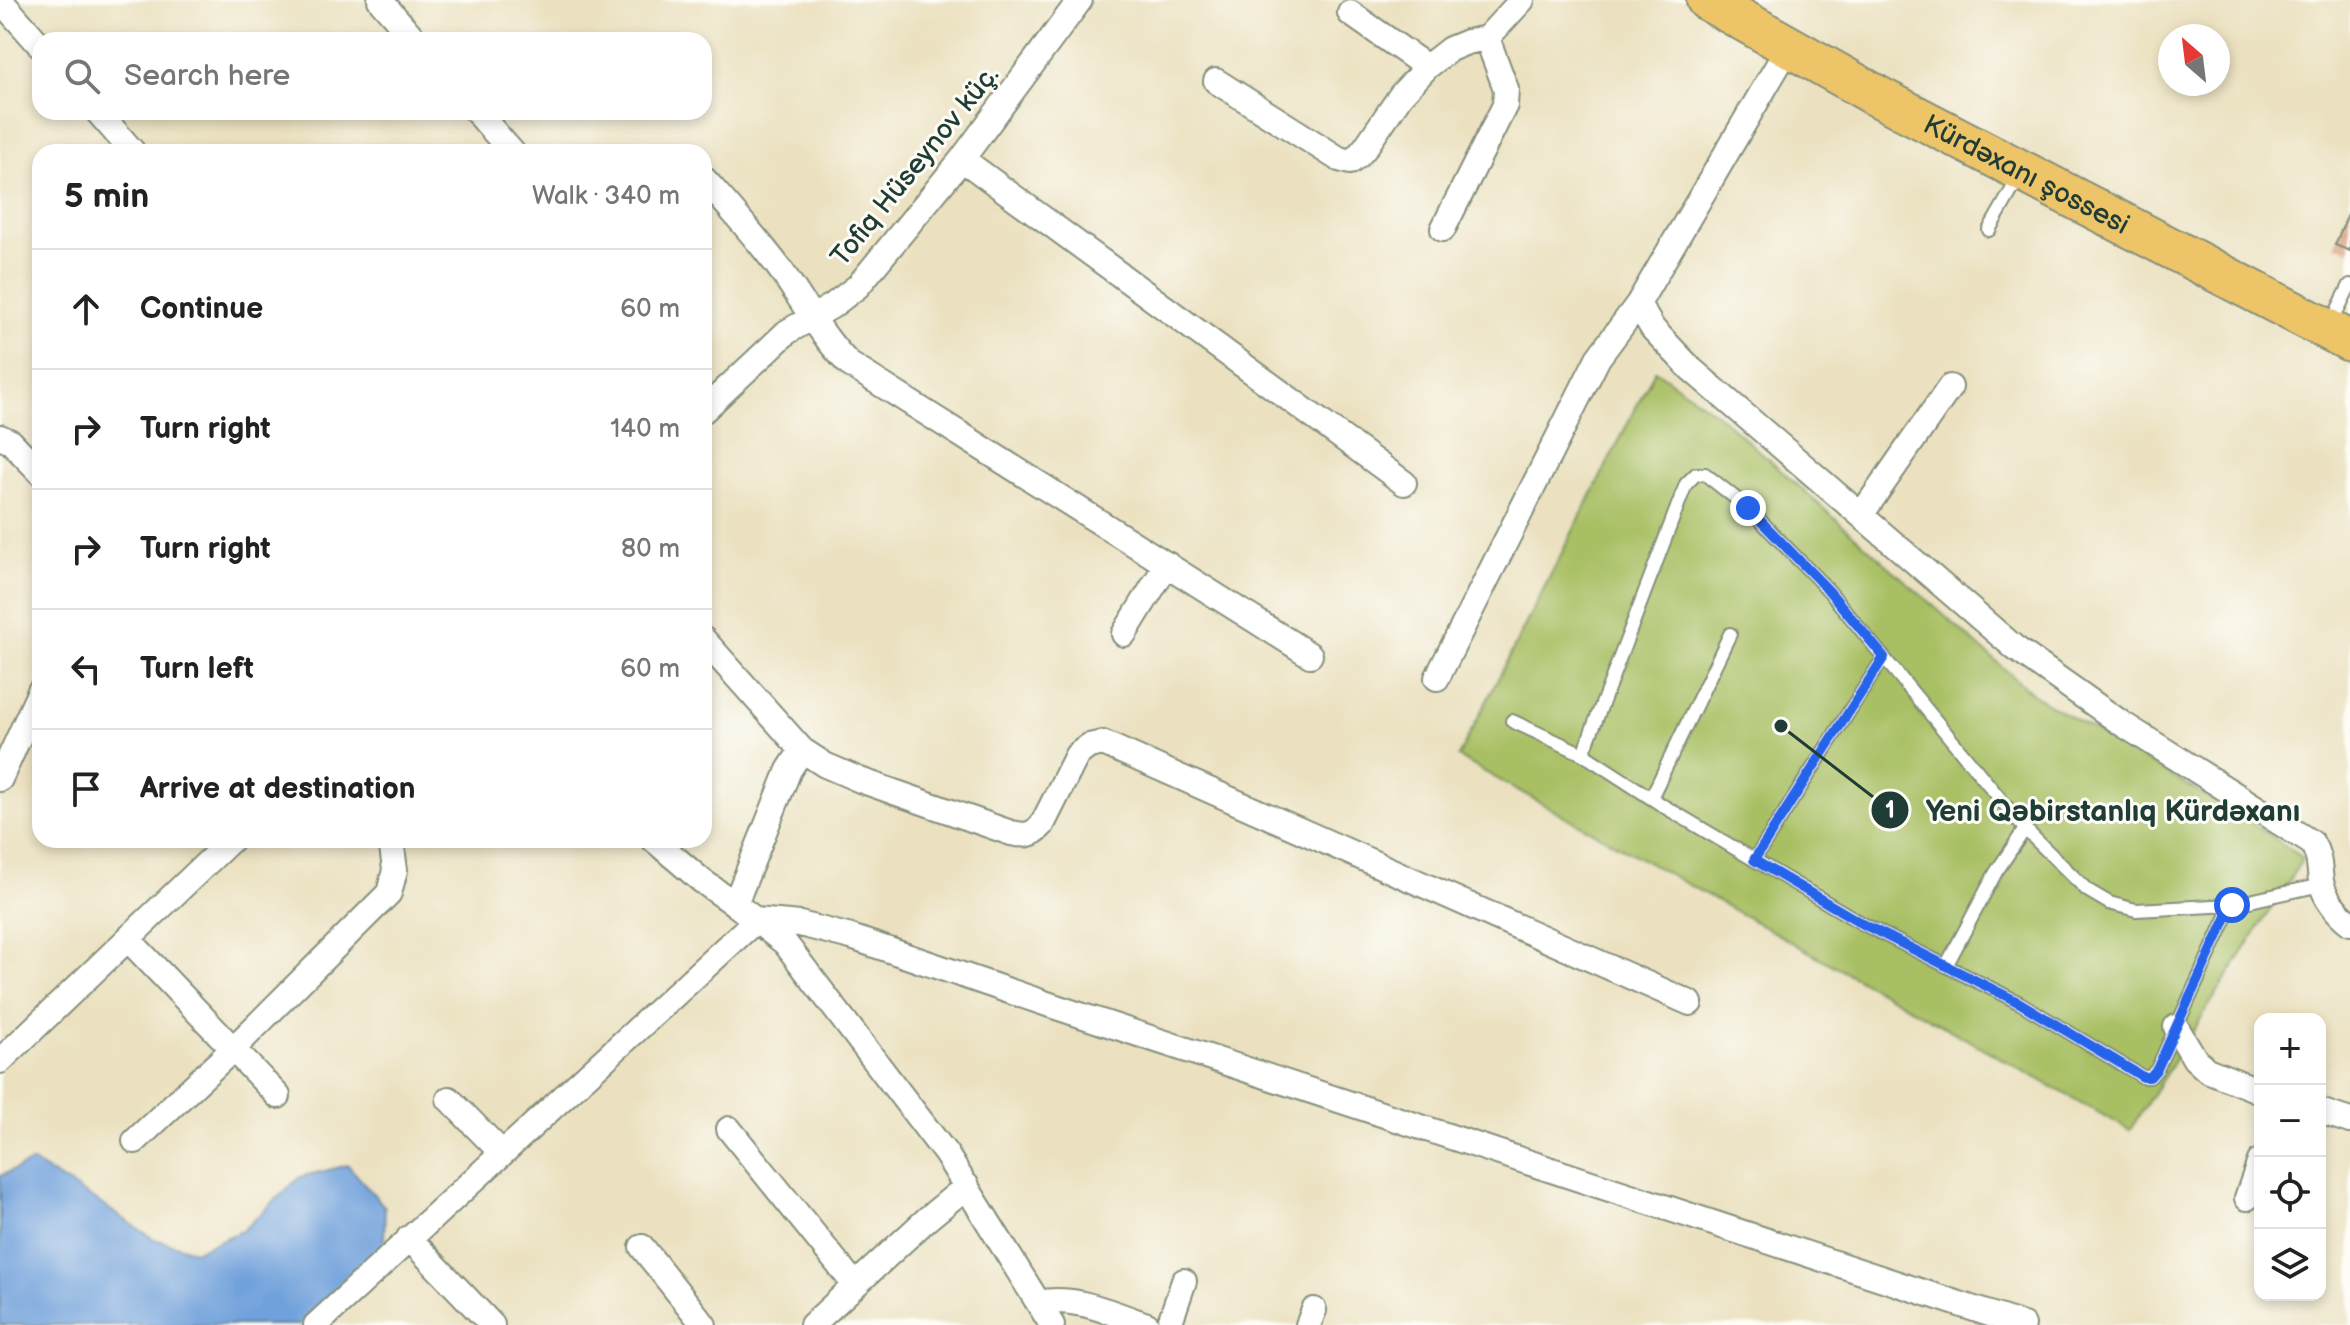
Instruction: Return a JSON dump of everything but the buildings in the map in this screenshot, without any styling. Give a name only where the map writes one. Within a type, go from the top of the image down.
[{"type":"main road","name":"Kürdəxanı şossesi","points":[[1707,0],[1788,48],[2023,172],[2347,313]]},
{"type":"main road","name":"Kürdəxanı şossesi","points":[[1751,0],[1941,104],[2347,313]]},
{"type":"street","points":[[0,0],[32,36]]},
{"type":"street","points":[[380,0],[408,32]]},
{"type":"street","name":"Tofiq Hüseynov küç.","points":[[712,402],[777,340],[858,286],[962,159],[1080,0]]},
{"type":"street","points":[[1216,81],[1339,159],[1350,162],[1358,156],[1401,95],[1427,67],[1450,49],[1487,38],[1522,0]]},
{"type":"street","points":[[1350,13],[1427,67]]},
{"type":"street","points":[[1443,229],[1505,105],[1506,89],[1487,38]]},
{"type":"street","points":[[1437,678],[1598,358],[1638,304],[1788,48]]},
{"type":"street","points":[[105,120],[126,144]]},
{"type":"street","points":[[484,120],[505,144]]},
{"type":"street","points":[[962,159],[1404,483]]},
{"type":"street","points":[[712,188],[753,234],[831,346],[849,364],[1310,655]]},
{"type":"street","points":[[1638,304],[1653,329],[1691,369],[2015,648],[2121,723],[2312,843],[2319,853],[2321,885],[2337,913],[2350,923]]},
{"type":"street","points":[[1861,515],[1950,387]]},
{"type":"street","points":[[0,437],[11,442],[32,464]]},
{"type":"street","points":[[1124,634],[1167,564]]},
{"type":"street","points":[[712,649],[802,750],[825,765],[860,780],[1025,836],[1042,825],[1077,755],[1089,746],[1103,743],[1690,1003]]},
{"type":"street","points":[[0,779],[32,709]]},
{"type":"street","points":[[735,904],[789,770],[802,750]]},
{"type":"street","points":[[0,1061],[223,848]]},
{"type":"street","points":[[135,1141],[233,1049],[389,893],[395,870],[392,848]]},
{"type":"street","points":[[663,848],[785,943],[946,1154],[1052,1325]]},
{"type":"street","points":[[316,1325],[756,920],[800,924],[851,937],[2023,1325]]},
{"type":"street","points":[[128,939],[278,1096]]},
{"type":"street","points":[[2176,1027],[2195,1059],[2207,1070],[2254,1089]]},
{"type":"street","points":[[449,1099],[502,1153]]},
{"type":"street","points":[[2326,1113],[2350,1121]]},
{"type":"street","points":[[729,1129],[855,1285]]},
{"type":"street","points":[[2247,1198],[2254,1178]]},
{"type":"street","points":[[812,1325],[967,1186]]},
{"type":"street","points":[[409,1238],[492,1325]]},
{"type":"street","points":[[642,1247],[704,1325]]},
{"type":"street","points":[[1169,1325],[1184,1281]]},
{"type":"street","points":[[1039,1303],[1054,1299],[1068,1300],[1147,1325]]},
{"type":"lane","points":[[1989,230],[2023,172]]},
{"type":"lane","points":[[1583,754],[1686,484],[1696,474],[1705,474],[1748,508],[1829,591],[2025,829],[2087,890],[2109,903],[2136,910],[2232,905],[2321,885]]},
{"type":"lane","points":[[1651,798],[1730,634]]},
{"type":"lane","points":[[1754,860],[1884,657]]},
{"type":"lane","points":[[1512,721],[1583,754],[1863,924],[2020,1003],[2143,1077],[2150,1077],[2157,1069],[2232,905]]},
{"type":"lane","points":[[1946,966],[1996,872],[2025,829]]},
{"type":"green space","points":[[1655,370],[1717,414],[2035,696],[2260,828],[2303,858],[2130,1130],[1458,757]]},
{"type":"water","points":[[32,1162],[154,1239],[195,1251],[242,1231],[300,1177],[348,1165],[385,1207],[384,1245],[299,1325],[0,1325],[0,1176]]},
{"type":"place","name":"Yeni Qəbirstanlıq Kürdəxanı","points":[[1781,726]]},
{"type":"route","points":[[1748,508],[1829,591],[1884,657],[1754,860],[1863,924],[2020,1003],[2143,1077],[2150,1077],[2157,1069],[2232,905]]}]
